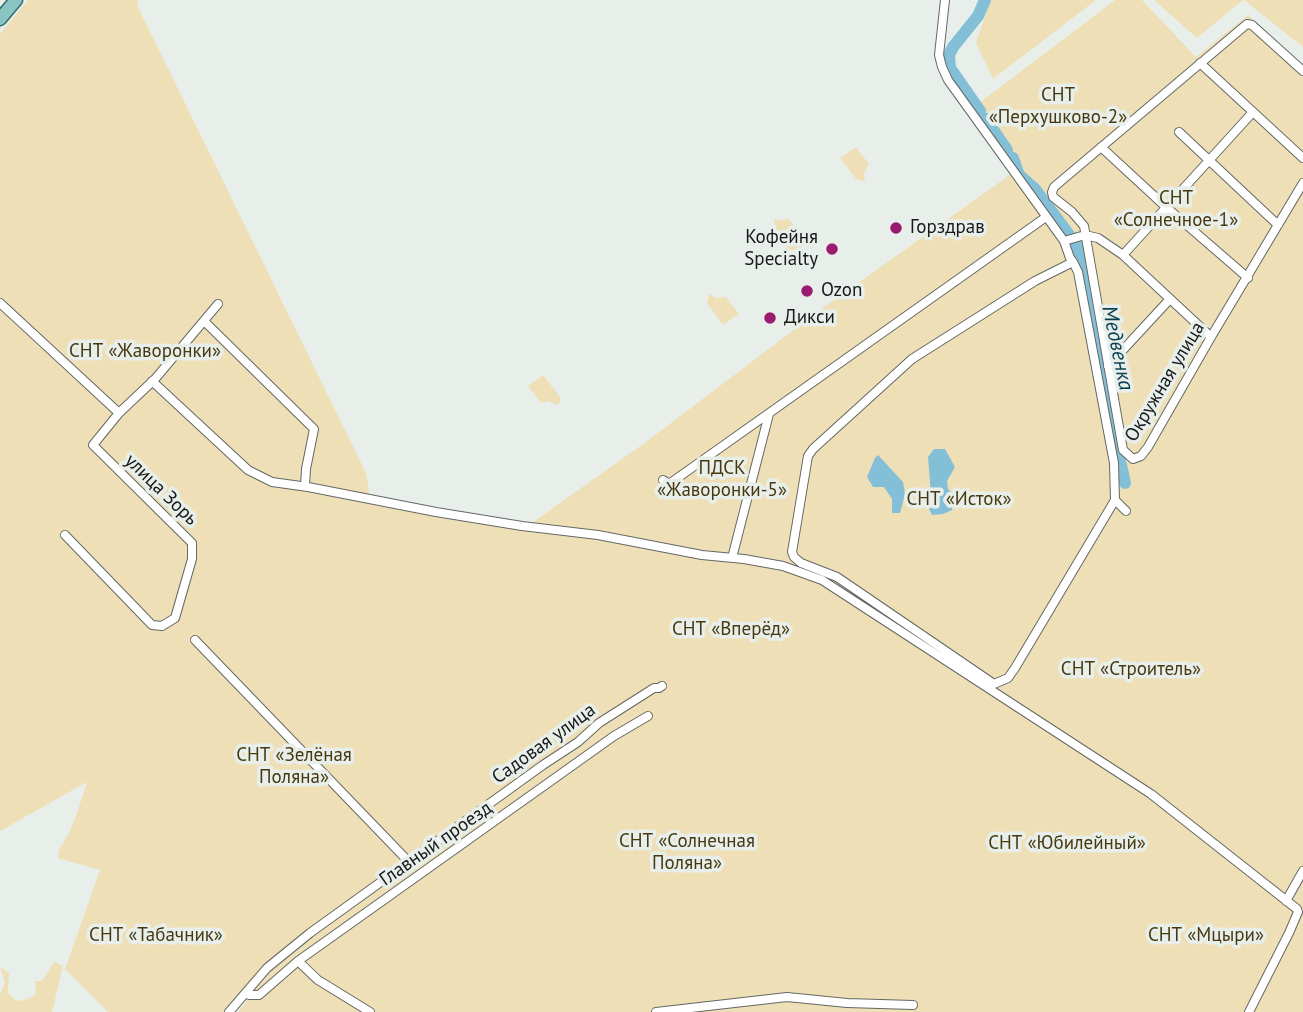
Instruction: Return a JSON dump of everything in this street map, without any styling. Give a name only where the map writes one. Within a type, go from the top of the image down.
[{"type":"main road","points":[[0,8],[7,0]]},
{"type":"main road","points":[[0,19],[16,0]]},
{"type":"street","points":[[945,0],[939,55],[948,80],[1064,241],[1078,272],[1114,463],[1115,500],[1015,668],[1008,678],[994,684],[837,577],[801,563],[794,557],[792,552],[808,456],[912,359],[1035,281],[1073,262]]},
{"type":"street","name":"Окружная улица","points":[[1303,71],[1252,25],[1247,24],[1054,187],[1053,197],[1084,226],[1081,236],[1123,450],[1133,459],[1141,456],[1148,447],[1303,183]]},
{"type":"street","points":[[1199,63],[1303,158]]},
{"type":"street","points":[[1123,255],[1253,112]]},
{"type":"street","points":[[1179,132],[1278,225]]},
{"type":"street","points":[[1101,147],[1248,278]]},
{"type":"street","points":[[663,480],[669,484],[1046,217]]},
{"type":"street","points":[[1064,241],[1081,236],[1098,239],[1123,255],[1211,337]]},
{"type":"street","points":[[1108,366],[1170,299]]},
{"type":"street","points":[[0,303],[119,413],[152,381],[218,304]]},
{"type":"street","points":[[204,321],[314,429],[305,486]]},
{"type":"street","points":[[152,381],[248,470],[272,482],[436,512],[598,535],[702,555],[783,566],[827,583],[1151,794],[1298,912],[1249,1012]]},
{"type":"street","name":"улица Зорь","points":[[65,535],[152,625],[162,626],[176,618],[192,559],[192,543],[93,445],[119,413]]},
{"type":"street","points":[[732,558],[769,414]]},
{"type":"street","points":[[1115,500],[1126,511]]},
{"type":"street","points":[[195,640],[409,862]]},
{"type":"street","name":"Садовая улица","points":[[229,1012],[267,968],[310,933],[578,742],[599,723],[653,688],[662,686]]},
{"type":"street","name":"Главный проезд","points":[[246,992],[249,995],[259,995],[298,961],[614,736],[648,716]]},
{"type":"street","points":[[1286,901],[1303,871]]},
{"type":"street","points":[[298,961],[318,980],[370,1012]]},
{"type":"street","points":[[656,1012],[787,997],[847,1003],[913,1005]]},
{"type":"green space","points":[[28,0],[138,0],[137,5],[366,473],[370,497],[529,525],[646,442],[816,313],[1021,167],[978,104],[1115,0],[1142,0],[1196,57],[1248,15],[1303,66],[1303,1012],[238,1012],[278,960],[265,966],[224,1012],[108,1012],[65,969],[100,870],[58,858],[87,782],[0,831],[0,34]]},
{"type":"green space","points":[[990,0],[1096,0],[993,79],[976,43]]},
{"type":"green space","points":[[1154,0],[1243,0],[1197,38]]},
{"type":"green space","points":[[1244,0],[1303,0],[1303,47]]},
{"type":"green space","points":[[856,147],[869,164],[864,173],[865,181],[857,180],[840,158]]},
{"type":"green space","points":[[788,218],[799,233],[797,237],[803,246],[801,250],[789,250],[777,233],[774,219]]},
{"type":"green space","points":[[709,294],[716,298],[726,297],[739,314],[723,325],[707,303]]},
{"type":"green space","points":[[543,375],[561,398],[558,405],[547,401],[541,403],[528,386]]},
{"type":"green space","points":[[54,962],[63,966],[52,1012],[0,1012],[0,995],[5,982],[0,967],[9,973],[8,993],[16,1001],[36,993],[35,981],[42,981]]},
{"type":"water","points":[[934,449],[945,449],[955,467],[947,481],[948,489],[954,495],[952,510],[932,515],[927,505],[931,495],[928,457]]},
{"type":"water","points":[[878,455],[903,482],[905,494],[900,513],[892,513],[892,499],[884,487],[873,487],[867,477]]},
{"type":"waterway","name":"Медвенка","points":[[980,111],[950,68],[949,55],[978,16],[985,0]]},
{"type":"waterway","name":"Медвенка","points":[[986,119],[1007,150]]},
{"type":"waterway","name":"Медвенка","points":[[1013,158],[1019,175],[1035,189],[1070,236]]},
{"type":"waterway","name":"Медвенка","points":[[1076,244],[1084,270],[1120,460]]},
{"type":"waterway","name":"Медвенка","points":[[1121,465],[1125,483]]},
{"type":"place","name":"Горздрав","points":[[896,228]]},
{"type":"place","name":"Кофейня Specialty","points":[[832,249]]},
{"type":"place","name":"Ozon","points":[[807,291]]},
{"type":"place","name":"Дикси","points":[[770,318]]},
{"type":"park label","name":"СНТ «Перхушково-2»","points":[[1058,107]]},
{"type":"park label","name":"СНТ «Солнечное-1»","points":[[1176,210]]},
{"type":"park label","name":"СНТ «Жаворонки»","points":[[145,352]]},
{"type":"park label","name":"ПДСК «Жаворонки-5»","points":[[722,480]]},
{"type":"park label","name":"СНТ «Исток»","points":[[959,500]]},
{"type":"park label","name":"СНТ «Вперёд»","points":[[731,630]]},
{"type":"park label","name":"СНТ «Строитель»","points":[[1131,670]]},
{"type":"park label","name":"СНТ «Зелёная Поляна»","points":[[294,767]]},
{"type":"park label","name":"СНТ «Юбилейный»","points":[[1067,844]]},
{"type":"park label","name":"СНТ «Солнечная Поляна»","points":[[687,853]]},
{"type":"park label","name":"СНТ «Табачник»","points":[[156,936]]},
{"type":"park label","name":"СНТ «Мцыри»","points":[[1206,936]]}]
